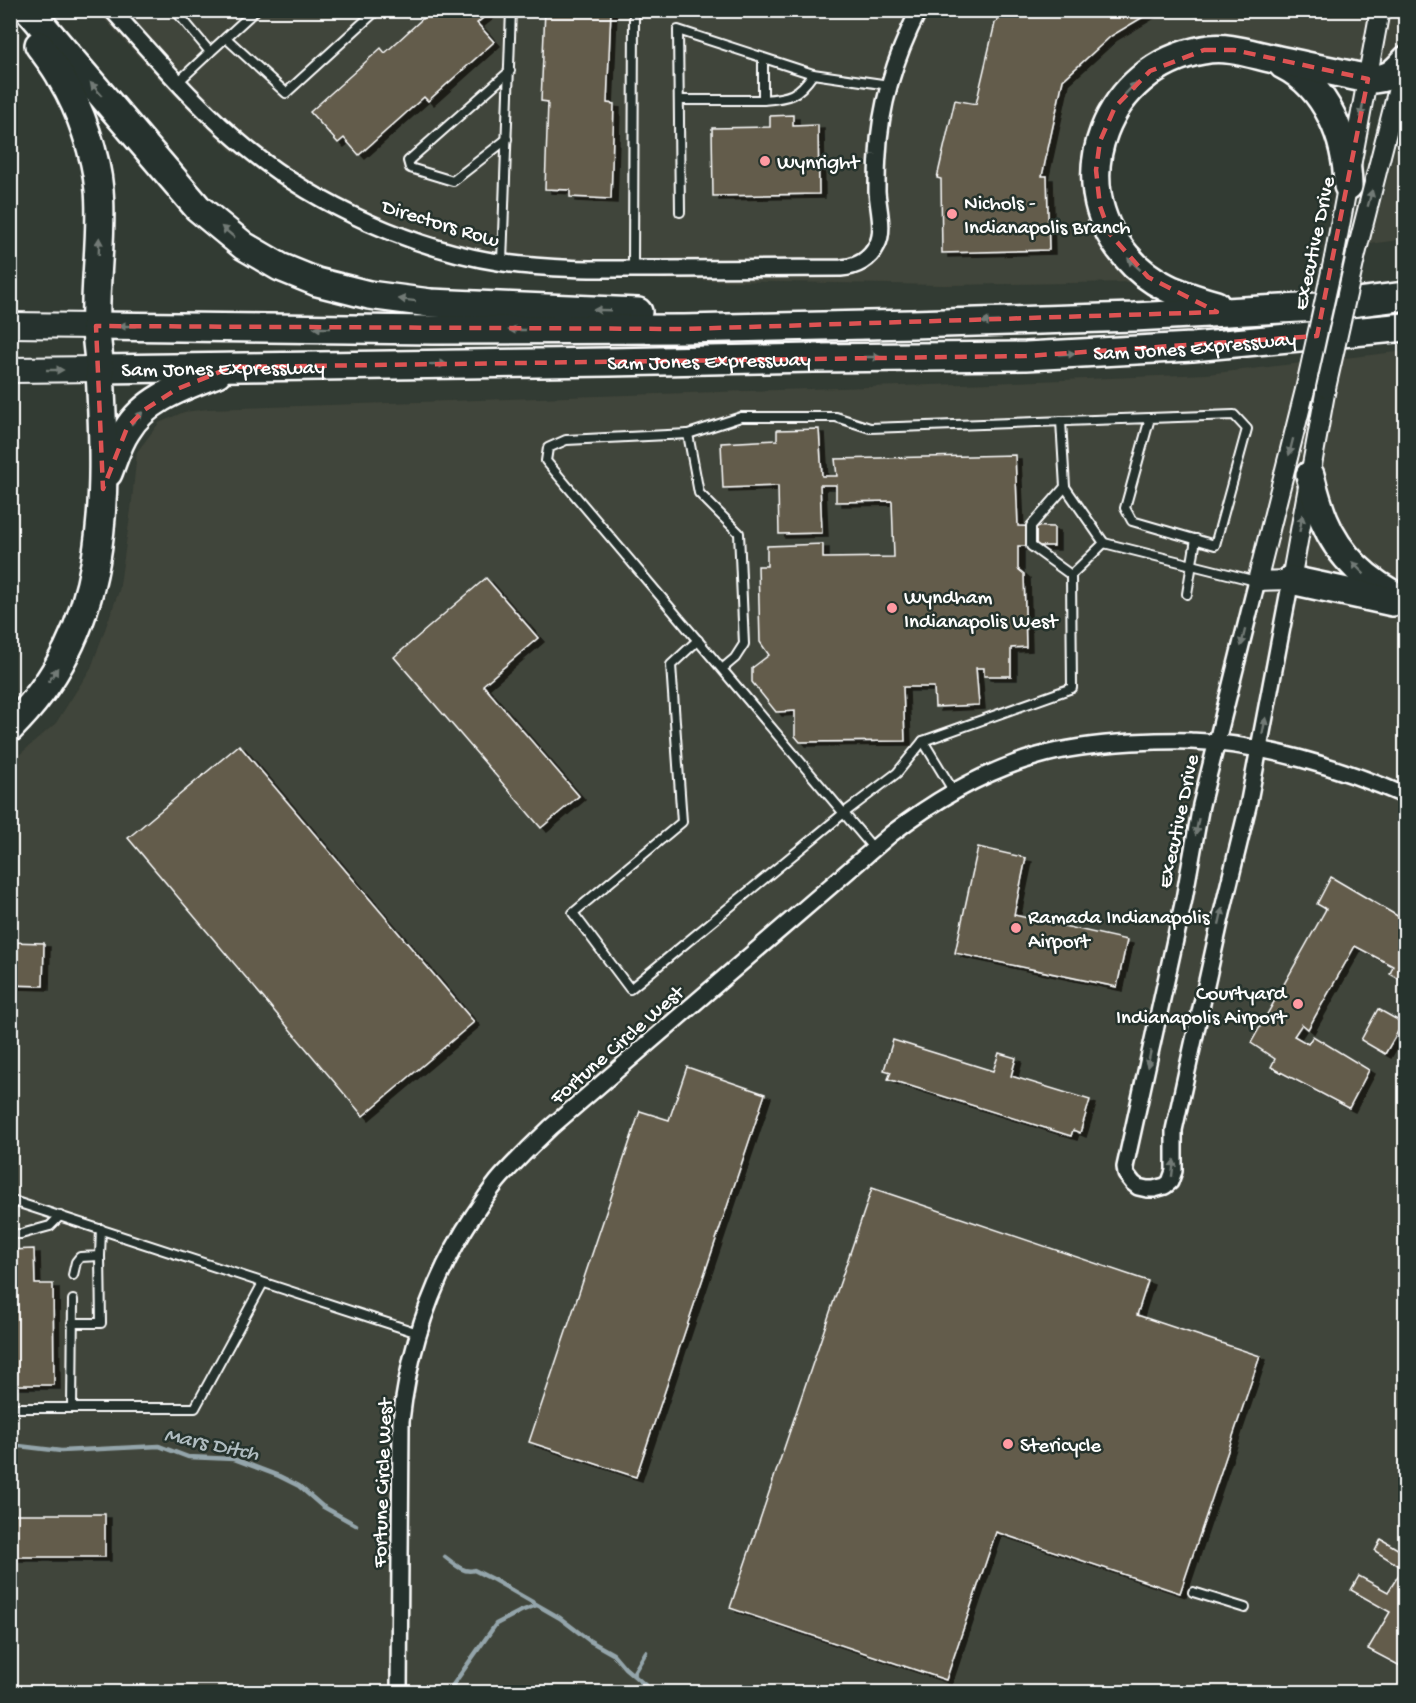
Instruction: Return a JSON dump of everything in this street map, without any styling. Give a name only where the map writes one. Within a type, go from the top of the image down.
[{"type":"highway","points":[[10,728],[53,676],[80,625],[99,542],[103,489],[100,369],[96,326],[99,191],[94,156],[63,79],[13,10]]},
{"type":"highway","points":[[29,10],[198,207],[244,246],[280,267],[317,282],[369,295],[430,303],[912,324]]},
{"type":"highway","points":[[1237,310],[1182,296],[1168,289],[1149,277],[1127,258],[1110,234],[1100,206],[1096,178],[1097,155],[1105,128],[1115,107],[1133,85],[1150,71],[1169,60],[1197,51],[1233,50],[1368,79],[1390,76],[1406,61]]},
{"type":"highway","points":[[1272,58],[1290,68],[1312,87],[1330,113],[1345,151],[1348,186]]},
{"type":"highway","name":"Sam Jones Expressway","points":[[96,326],[457,330],[684,329],[912,324],[1134,317],[1318,307],[1406,296]]},
{"type":"highway","name":"Sam Jones Expressway","points":[[100,369],[1026,356],[1192,347],[1400,329]]},
{"type":"highway","points":[[103,489],[117,448],[128,428],[144,410],[153,402],[177,389],[232,367]]},
{"type":"highway","points":[[1310,475],[1324,520],[1343,552],[1379,588],[1406,603]]},
{"type":"highway","points":[[1291,580],[1406,603]]},
{"type":"main road","name":"Sam Jones Expressway","points":[[10,325],[96,326]]},
{"type":"main road","name":"Sam Jones Expressway","points":[[10,370],[100,369]]},
{"type":"street","name":"Directors Row","points":[[112,10],[207,113],[251,151],[293,182],[344,211],[419,241],[470,256],[534,266],[585,269],[852,267],[870,257],[878,245],[881,233],[877,189],[878,153],[882,116],[889,85]]},
{"type":"street","points":[[889,85],[902,46],[919,10]]},
{"type":"street","name":"Executive Drive","points":[[1380,10],[1334,258],[1305,390],[1201,805],[1186,890],[1125,1167],[1126,1174],[1138,1187],[1154,1189],[1165,1186],[1170,1182],[1174,1172],[1174,1130],[1222,913],[1247,815],[1326,388],[1356,254],[1406,61]]},
{"type":"street","points":[[1257,581],[1291,580]]},
{"type":"street","name":"Fortune Circle West","points":[[399,1692],[401,1421],[406,1381],[418,1333],[439,1276],[462,1233],[496,1184],[550,1127],[874,849],[923,810],[996,770],[1053,752],[1103,744],[1191,741],[1259,750],[1342,771],[1406,796]]},
{"type":"lane","points":[[175,10],[210,52]]},
{"type":"lane","points":[[178,82],[256,10]]},
{"type":"lane","points":[[226,38],[286,93],[377,10]]},
{"type":"lane","points":[[502,262],[511,10]]},
{"type":"lane","points":[[633,269],[634,10]]},
{"type":"lane","points":[[680,212],[678,30],[813,74],[889,85]]},
{"type":"lane","points":[[764,58],[764,100]]},
{"type":"lane","points":[[507,140],[453,181],[410,168],[408,161],[510,71]]},
{"type":"lane","points":[[679,100],[787,98],[803,89],[813,74]]},
{"type":"lane","points":[[874,849],[546,461],[549,448],[566,440],[688,434],[741,417],[836,417],[870,428],[1061,421],[1234,415],[1247,429],[1215,545],[1132,521],[1125,508],[1150,418]]},
{"type":"lane","points":[[1061,421],[1065,487],[1104,543],[1257,581]]},
{"type":"lane","points":[[688,434],[699,493],[739,532],[744,644],[735,658],[722,669]]},
{"type":"lane","points":[[1065,487],[1031,526],[1031,546],[1071,575]]},
{"type":"lane","points":[[1186,594],[1196,539]]},
{"type":"lane","points":[[698,640],[671,665],[682,822],[573,913],[630,989],[844,813],[897,773],[924,741],[1072,688],[1071,575],[1104,543]]},
{"type":"lane","points":[[924,741],[954,792]]},
{"type":"lane","points":[[10,1200],[418,1333]]},
{"type":"lane","points":[[10,1234],[21,1234],[50,1226],[60,1216]]},
{"type":"lane","points":[[72,1323],[100,1323],[101,1229]]},
{"type":"lane","points":[[73,1275],[76,1262],[80,1257],[100,1256]]},
{"type":"lane","points":[[10,1408],[195,1407],[263,1283]]},
{"type":"lane","points":[[72,1300],[72,1408]]},
{"type":"lane","points":[[1193,1592],[1245,1608]]},
{"type":"highlighted area","points":[[1204,50],[1234,50],[1368,79],[1317,336],[1026,356],[232,367],[177,389],[144,410],[127,428],[103,489],[96,326],[684,329],[1217,312],[1148,277],[1110,234],[1100,206],[1096,170],[1100,141],[1115,107],[1150,71]]},
{"type":"shaded area","points":[[1405,10],[1405,74],[1237,40],[1101,109],[1083,151],[1084,190],[1095,234],[1131,282],[945,285],[526,275],[449,261],[366,232],[290,193],[230,150],[177,99],[97,11]]},
{"type":"shaded area","points":[[1405,113],[1405,239],[1370,244]]},
{"type":"shaded area","points":[[1405,351],[1405,1692],[11,1692],[10,763],[56,723],[91,668],[119,591],[137,452],[159,423],[184,412],[208,409],[1207,374]]},
{"type":"building","points":[[432,10],[464,10],[466,12],[485,10],[488,14],[477,23],[494,42],[428,101],[424,97],[359,155],[344,138],[338,143],[310,112],[381,48],[385,53]]},
{"type":"building","points":[[545,10],[611,10],[607,103],[614,104],[611,199],[570,197],[570,190],[545,189],[548,102],[541,101]]},
{"type":"building","points":[[1009,10],[1155,10],[1111,36],[1063,80],[1042,176],[1047,176],[1049,250],[942,253],[941,179],[937,178],[955,100],[976,104],[995,23]]},
{"type":"building","name":"Wynright","points":[[793,115],[793,126],[818,125],[819,194],[713,196],[712,128],[770,127],[770,116]]},
{"type":"building","name":"Wyndham Indianapolis West","points":[[819,429],[822,476],[837,476],[835,459],[1015,455],[1018,526],[1054,527],[1054,546],[1018,546],[1018,569],[1024,574],[1026,647],[1011,648],[1011,676],[984,676],[984,668],[976,668],[979,705],[935,707],[934,687],[903,687],[905,741],[800,742],[795,736],[795,711],[776,712],[752,682],[752,668],[769,655],[760,642],[758,566],[767,566],[767,546],[823,544],[823,558],[894,557],[892,501],[836,502],[836,485],[820,485],[822,533],[779,534],[778,486],[723,488],[721,443],[777,440],[777,430]]},
{"type":"building","points":[[486,578],[538,638],[483,685],[579,796],[541,828],[394,657]]},
{"type":"building","points":[[239,745],[474,1022],[363,1116],[128,838]]},
{"type":"building","name":"Ramada Indianapolis Airport","points":[[978,847],[1026,858],[1014,915],[1127,940],[1117,987],[955,953]]},
{"type":"building","name":"Courtyard Indianapolis Airport","points":[[1331,877],[1406,921],[1406,983],[1390,974],[1393,966],[1355,946],[1308,1029],[1302,1024],[1294,1036],[1308,1044],[1313,1036],[1369,1070],[1349,1108],[1271,1067],[1275,1059],[1251,1043],[1326,909],[1317,904]]},
{"type":"building","points":[[10,942],[44,943],[43,986],[10,985]]},
{"type":"building","points":[[1378,1009],[1403,1023],[1385,1054],[1361,1040]]},
{"type":"building","points":[[893,1040],[993,1071],[999,1053],[1016,1058],[1011,1076],[1090,1100],[1080,1133],[1073,1130],[1071,1136],[888,1079],[891,1072],[884,1070]]},
{"type":"building","points":[[687,1067],[765,1094],[636,1477],[529,1442],[640,1111],[669,1120]]},
{"type":"building","name":"Stericycle","points":[[872,1188],[1148,1281],[1137,1315],[1260,1356],[1180,1593],[996,1532],[946,1680],[730,1608]]},
{"type":"building","points":[[34,1249],[35,1284],[53,1284],[54,1385],[10,1385],[10,1250]]},
{"type":"building","points":[[10,1514],[105,1514],[105,1557],[10,1557]]},
{"type":"building","points":[[1381,1539],[1406,1554],[1406,1669],[1368,1649],[1390,1612],[1351,1590],[1359,1576],[1388,1592],[1403,1568],[1375,1551]]},
{"type":"waterway","name":"Mars Ditch","points":[[10,1447],[61,1451],[159,1446],[188,1457],[234,1459],[299,1486],[322,1506],[356,1525]]},
{"type":"waterway","name":"Mars Ditch","points":[[445,1557],[463,1569],[474,1570],[494,1580],[560,1618],[590,1641],[613,1654],[625,1668],[653,1692]]},
{"type":"waterway","points":[[448,1692],[496,1624],[537,1605]]},
{"type":"waterway","points":[[633,1674],[646,1652]]},
{"type":"waterway","points":[[786,1692],[787,1688]]},
{"type":"place","name":"Wynright","points":[[765,161]]},
{"type":"place","name":"Nichols - Indianapolis Branch","points":[[952,214]]},
{"type":"place","name":"Wyndham Indianapolis West","points":[[892,608]]},
{"type":"place","name":"Ramada Indianapolis Airport","points":[[1016,928]]},
{"type":"place","name":"Courtyard Indianapolis Airport","points":[[1298,1004]]},
{"type":"place","name":"Stericycle","points":[[1008,1444]]}]
